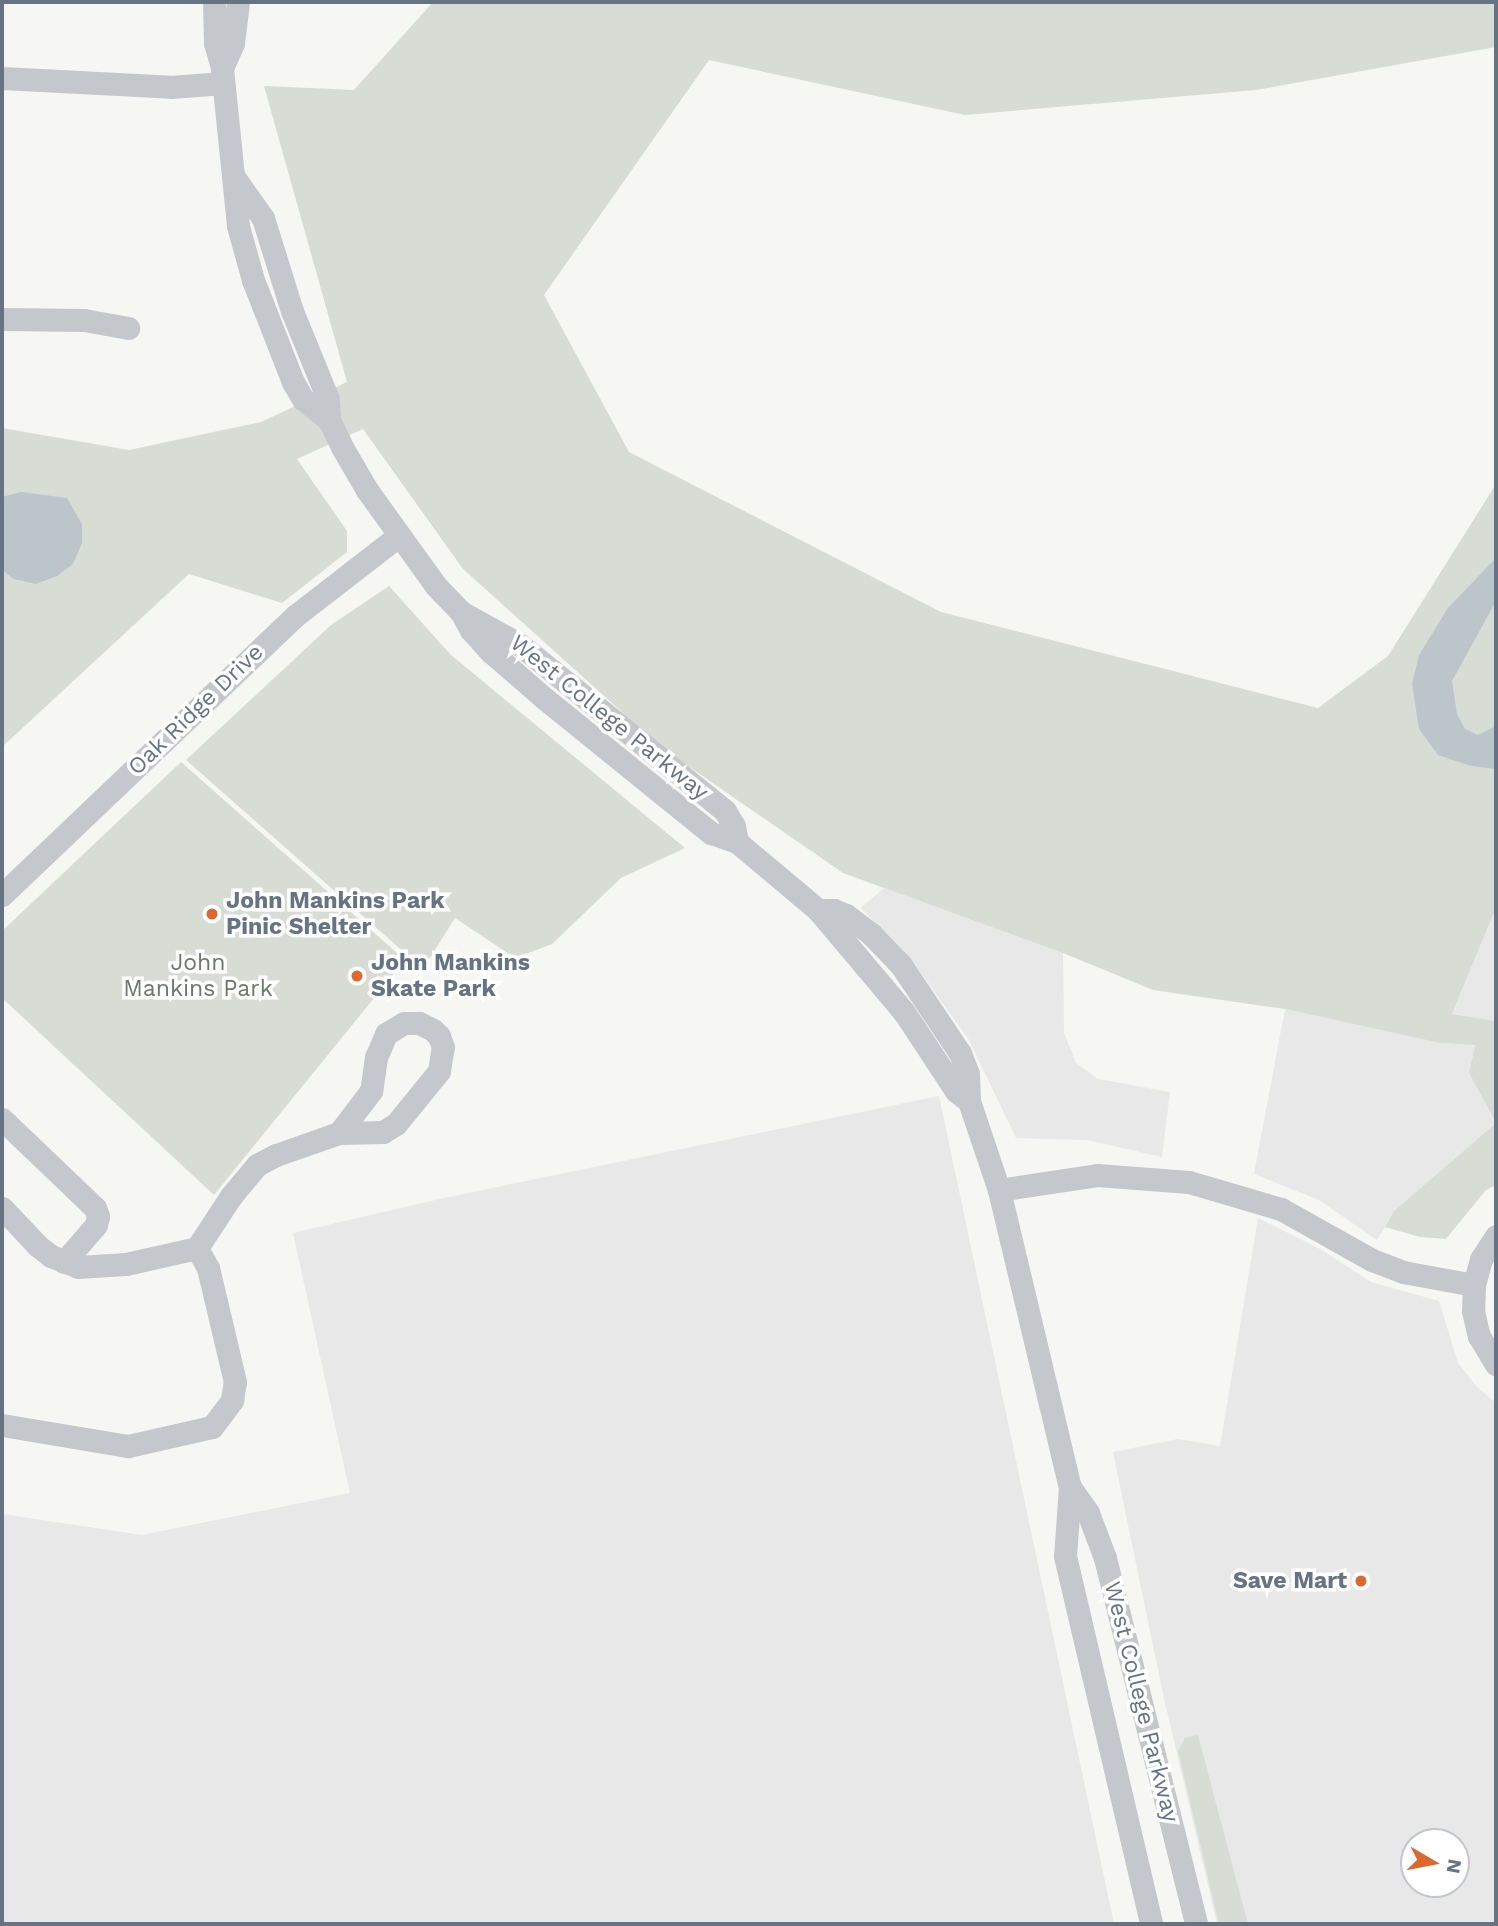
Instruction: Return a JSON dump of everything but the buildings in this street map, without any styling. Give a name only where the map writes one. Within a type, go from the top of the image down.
[{"type":"street","name":"West College Parkway","points":[[214,2],[215,43],[222,76],[234,177],[263,218],[292,311],[328,399],[329,420],[367,490],[398,536],[491,652],[711,834],[737,842],[818,910],[904,1012],[951,1084],[969,1101],[999,1190],[1070,1487],[1065,1556],[1151,1924]]},
{"type":"street","name":"West College Parkway","points":[[222,76],[233,43],[238,2]]},
{"type":"street","points":[[2,78],[171,87],[222,76]]},
{"type":"street","points":[[2,319],[84,320],[128,328]]},
{"type":"street","name":"Oak Ridge Drive","points":[[2,895],[295,616],[398,536]]},
{"type":"street","points":[[2,1208],[38,1247],[64,1262],[95,1268],[197,1248],[231,1196],[257,1165],[339,1133],[383,1132],[404,1115],[439,1071],[443,1047],[439,1036],[433,1030],[419,1023],[404,1023],[386,1034],[376,1057],[371,1091],[339,1133]]},
{"type":"street","points":[[2,1119],[95,1208],[98,1216],[96,1225],[64,1262]]},
{"type":"street","points":[[999,1190],[1097,1175],[1189,1182],[1281,1209],[1372,1260],[1404,1272],[1474,1285]]},
{"type":"street","points":[[1496,1236],[1481,1259],[1474,1285],[1473,1311],[1479,1336],[1496,1364]]},
{"type":"street","points":[[2,1425],[128,1446],[212,1427],[232,1400],[235,1382],[208,1268],[197,1248]]},
{"type":"street","name":"West College Parkway","points":[[1070,1487],[1088,1513],[1105,1558],[1196,1924]]},
{"type":"shaded area","points":[[21,492],[67,498],[82,524],[82,543],[73,564],[57,576],[36,584],[14,579],[2,570],[2,497]]},
{"type":"shaded area","points":[[1496,558],[1496,601],[1452,681],[1457,714],[1465,729],[1478,735],[1496,726],[1496,769],[1471,766],[1438,755],[1419,729],[1412,684],[1419,655],[1448,608]]},
{"type":"shaded area","points":[[884,888],[1063,953],[1064,1033],[1076,1063],[1098,1079],[1170,1092],[1162,1157],[1087,1140],[1016,1138],[969,1040],[914,963],[861,908]]},
{"type":"shaded area","points":[[1496,908],[1496,1021],[1452,1014],[1483,940]]},
{"type":"shaded area","points":[[1285,1009],[1440,1043],[1475,1045],[1469,1073],[1496,1123],[1394,1211],[1377,1240],[1319,1200],[1254,1174]]},
{"type":"shaded area","points":[[939,1096],[1114,1924],[2,1924],[2,1514],[142,1535],[350,1493],[293,1233],[444,1198]]},
{"type":"shaded area","points":[[1258,1218],[1320,1249],[1371,1282],[1439,1301],[1458,1363],[1477,1387],[1496,1403],[1496,1924],[1217,1924],[1163,1694],[1113,1452],[1178,1439],[1220,1446]]},
{"type":"green space","points":[[433,2],[1496,2],[1496,47],[1256,90],[965,115],[709,60],[544,295],[629,452],[941,612],[1318,708],[1388,656],[1496,484],[1496,908],[1452,1014],[1496,1021],[1496,1123],[1469,1073],[1475,1045],[1440,1043],[1285,1009],[1153,990],[1063,953],[843,873],[662,748],[463,569],[363,429],[297,459],[347,531],[347,552],[282,603],[189,574],[2,747],[2,428],[129,450],[261,422],[347,382],[264,86],[354,90]]},
{"type":"green space","points":[[389,586],[451,655],[685,848],[621,878],[552,944],[515,958],[455,918],[423,969],[186,760],[331,625]]},
{"type":"green space","name":"John Mankins Park","points":[[181,762],[405,960],[214,1195],[2,998],[2,931]]},
{"type":"green space","points":[[1496,1123],[1496,1185],[1486,1190],[1446,1239],[1420,1237],[1385,1227],[1394,1211]]},
{"type":"green space","points":[[1198,1735],[1248,1924],[1219,1924],[1178,1751],[1185,1738]]},
{"type":"place","name":"John Mankins Park Pinic Shelter","points":[[212,914]]},
{"type":"place","name":"John Mankins Skate Park","points":[[357,976]]},
{"type":"place","name":"Save Mart","points":[[1361,1581]]}]
